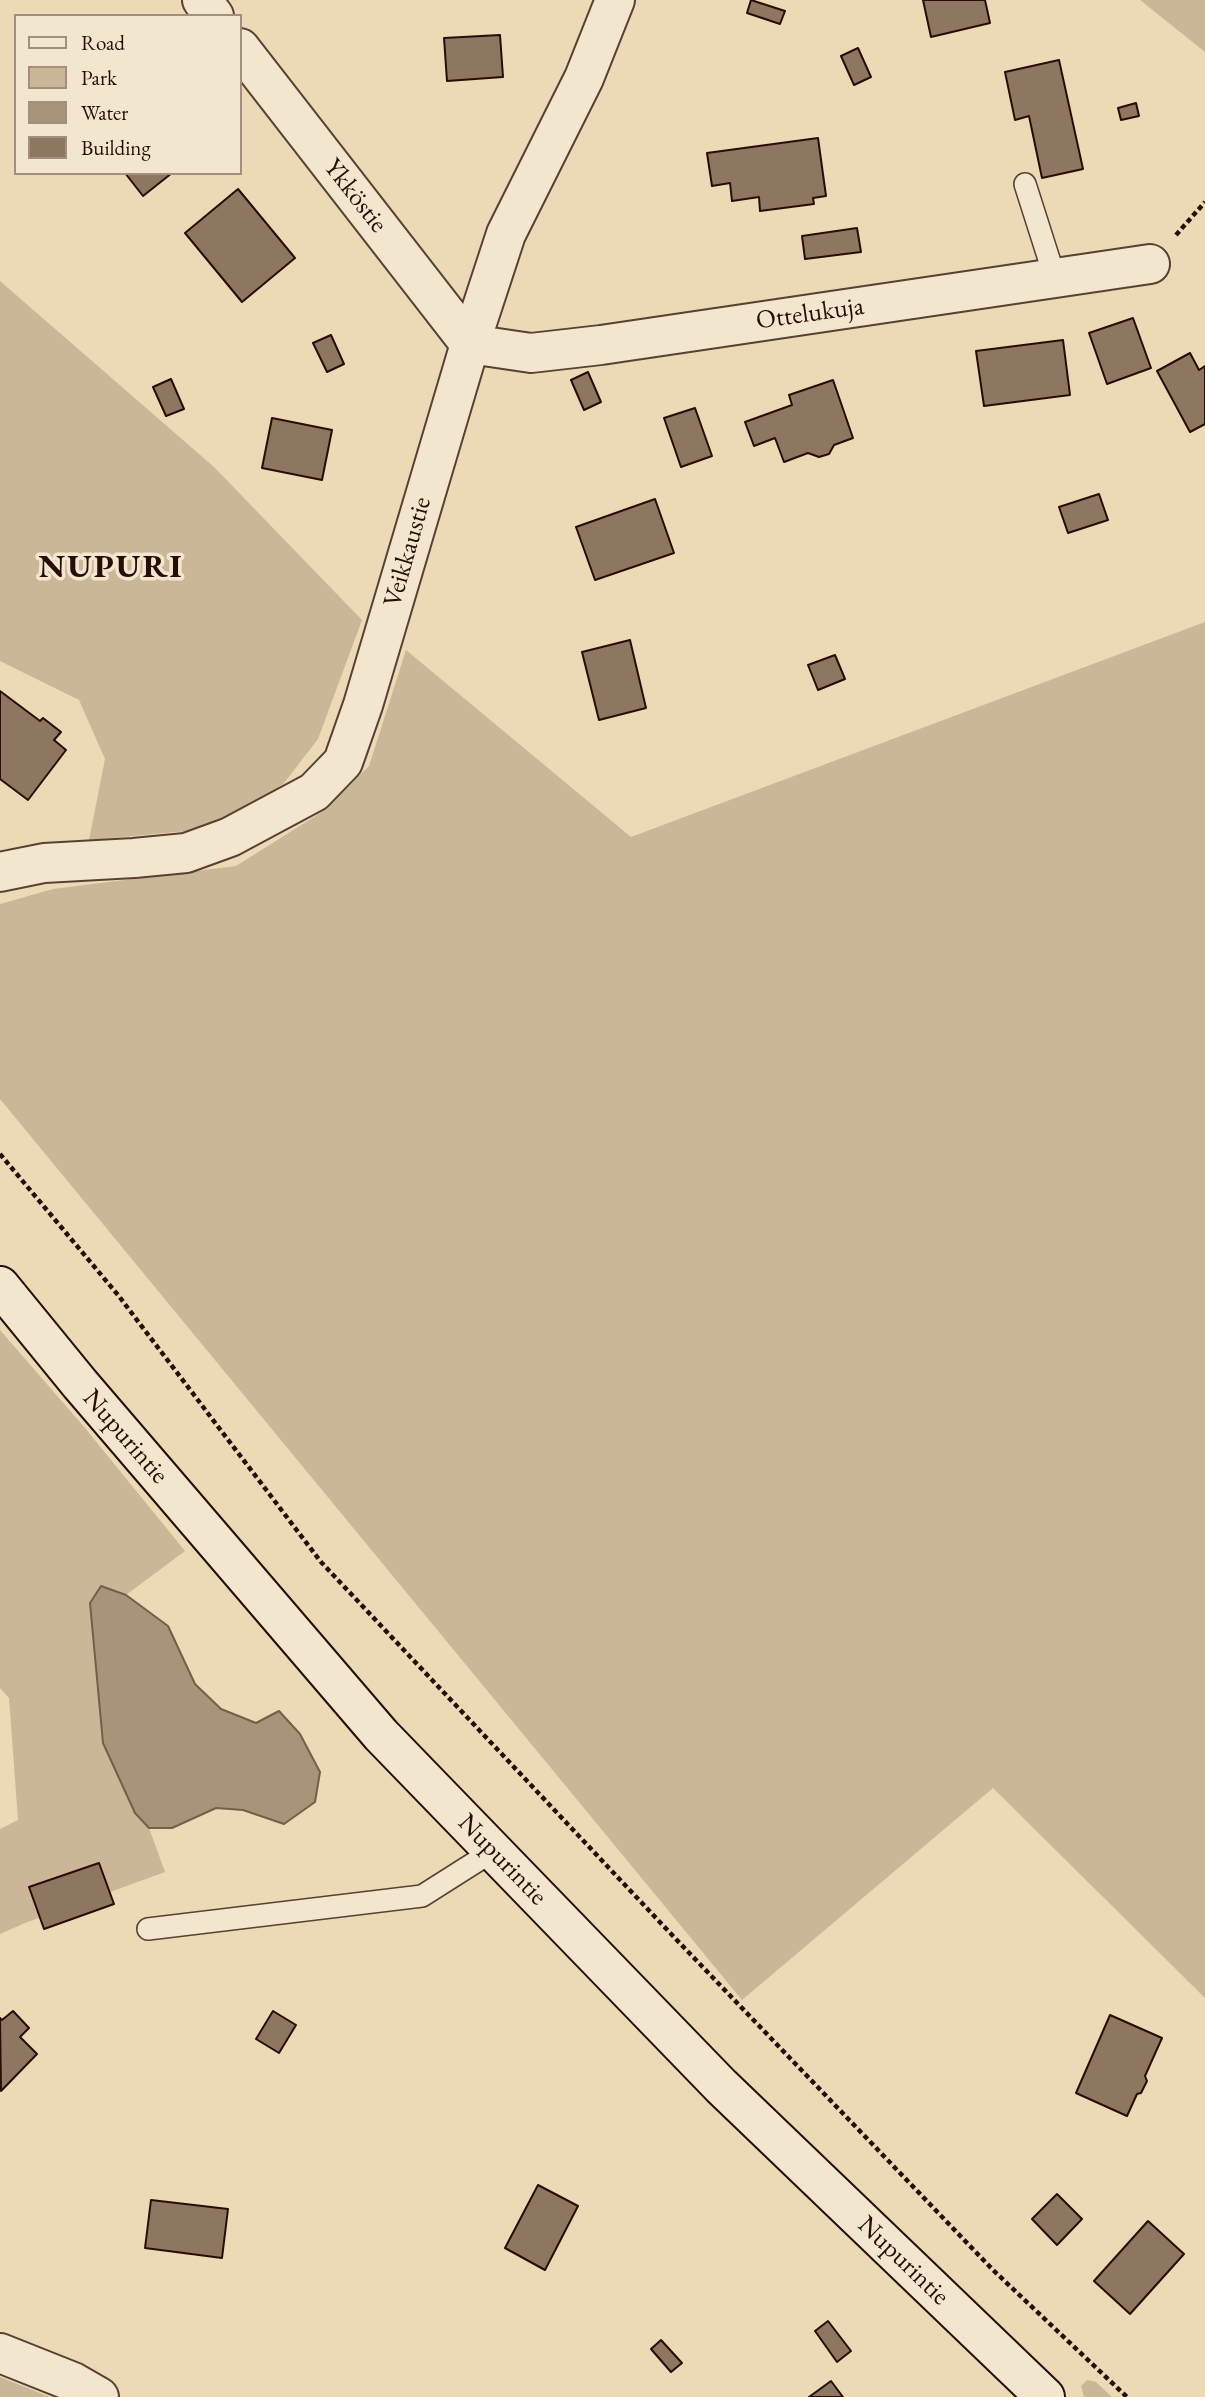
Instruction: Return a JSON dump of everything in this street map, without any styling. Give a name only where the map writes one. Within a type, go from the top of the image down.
[{"type":"street","name":"Veikkaustie","points":[[0,872],[44,863],[134,859],[186,853],[230,837],[314,792],[343,762],[363,705],[470,344],[506,234],[584,78],[615,0]]},
{"type":"street","name":"Ykköstie","points":[[242,51],[470,344]]},
{"type":"street","name":"Ottelukuja","points":[[470,344],[531,352],[601,345],[1150,264]]},
{"type":"street","name":"Nupurintie","points":[[0,1286],[79,1384],[381,1735],[721,2086],[1045,2397]]},
{"type":"street","points":[[0,2353],[73,2382],[99,2397]]},
{"type":"lane","points":[[1025,184],[1055,278]]},
{"type":"lane","points":[[148,1929],[422,1896],[493,1851]]},
{"type":"path","points":[[0,1154],[118,1295],[321,1562],[982,2259],[1066,2342],[1127,2397]]},
{"type":"green space","points":[[1140,0],[1205,0],[1205,52]]},
{"type":"green space","points":[[0,281],[214,467],[362,620],[318,739],[284,783],[246,812],[198,830],[89,840],[105,759],[79,700],[0,661]]},
{"type":"green space","points":[[1205,622],[1205,1998],[993,1788],[742,2000],[0,1099],[0,904],[53,889],[236,866],[322,812],[369,766],[406,650],[631,837]]},
{"type":"green space","points":[[0,1330],[85,1428],[185,1551],[126,1595],[101,1586],[135,1813],[149,1828],[165,1872],[0,1934],[0,1829],[18,1820],[9,1698],[0,1688]]},
{"type":"green space","points":[[0,2377],[50,2397],[0,2397]]},
{"type":"green space","points":[[1087,2380],[1096,2382],[1112,2397],[1084,2397],[1081,2386]]},
{"type":"water","points":[[101,1586],[126,1595],[168,1626],[195,1684],[221,1709],[256,1723],[279,1711],[300,1734],[320,1772],[315,1802],[284,1824],[243,1810],[216,1808],[172,1828],[149,1828],[135,1813],[103,1743],[90,1603]]},
{"type":"building","points":[[751,0],[785,11],[780,24],[747,13]]},
{"type":"building","points":[[923,0],[985,0],[990,23],[931,37]]},
{"type":"building","points":[[500,35],[503,77],[447,81],[444,38]]},
{"type":"building","points":[[858,48],[871,77],[854,85],[841,56]]},
{"type":"building","points":[[1059,60],[1083,169],[1042,178],[1029,116],[1015,120],[1005,72]]},
{"type":"building","points":[[1136,103],[1139,116],[1121,120],[1118,108]]},
{"type":"building","points":[[818,138],[826,196],[813,198],[814,204],[760,211],[759,197],[732,201],[730,183],[712,186],[707,153]]},
{"type":"building","points":[[127,175],[169,175],[143,196]]},
{"type":"building","points":[[238,189],[295,258],[242,302],[185,233]]},
{"type":"building","points":[[857,228],[861,252],[805,259],[802,236]]},
{"type":"building","points":[[1133,318],[1151,368],[1107,384],[1089,333]]},
{"type":"building","points":[[331,335],[344,364],[327,372],[313,343]]},
{"type":"building","points":[[1063,340],[1070,395],[984,406],[976,351]]},
{"type":"building","points":[[1190,353],[1199,370],[1205,366],[1205,424],[1190,432],[1157,371]]},
{"type":"building","points":[[588,372],[601,402],[584,410],[571,380]]},
{"type":"building","points":[[171,379],[184,409],[166,416],[153,387]]},
{"type":"building","points":[[833,380],[853,438],[834,445],[829,454],[819,457],[808,453],[784,462],[775,438],[754,446],[745,422],[792,405],[789,395]]},
{"type":"building","points":[[695,408],[712,456],[681,467],[664,418]]},
{"type":"building","points":[[272,418],[332,430],[322,480],[262,468]]},
{"type":"building","points":[[1099,494],[1108,520],[1068,533],[1059,507]]},
{"type":"building","points":[[655,499],[674,553],[595,580],[576,527]]},
{"type":"building","points":[[630,640],[646,708],[599,720],[582,652]]},
{"type":"building","points":[[835,655],[845,679],[818,690],[808,665]]},
{"type":"building","points":[[0,691],[40,721],[43,718],[61,732],[54,740],[66,750],[28,800],[0,779]]},
{"type":"building","points":[[99,1863],[114,1904],[44,1929],[29,1887]]},
{"type":"building","points":[[13,2011],[29,2028],[20,2037],[37,2054],[1,2091],[0,2018],[2,2020]]},
{"type":"building","points":[[273,2011],[296,2025],[279,2053],[256,2039]]},
{"type":"building","points":[[1110,2015],[1162,2038],[1145,2076],[1147,2081],[1141,2093],[1137,2094],[1127,2116],[1076,2093]]},
{"type":"building","points":[[538,2185],[578,2206],[545,2270],[505,2248]]},
{"type":"building","points":[[1057,2194],[1082,2219],[1057,2245],[1032,2219]]},
{"type":"building","points":[[151,2200],[228,2209],[222,2258],[145,2248]]},
{"type":"building","points":[[1148,2221],[1184,2254],[1130,2314],[1094,2281]]},
{"type":"building","points":[[828,2321],[851,2351],[837,2362],[815,2331]]},
{"type":"building","points":[[661,2340],[682,2363],[671,2372],[651,2349]]},
{"type":"building","points":[[831,2381],[843,2397],[809,2397]]},
{"type":"district","name":"NUPURI","points":[[111,568]]}]
